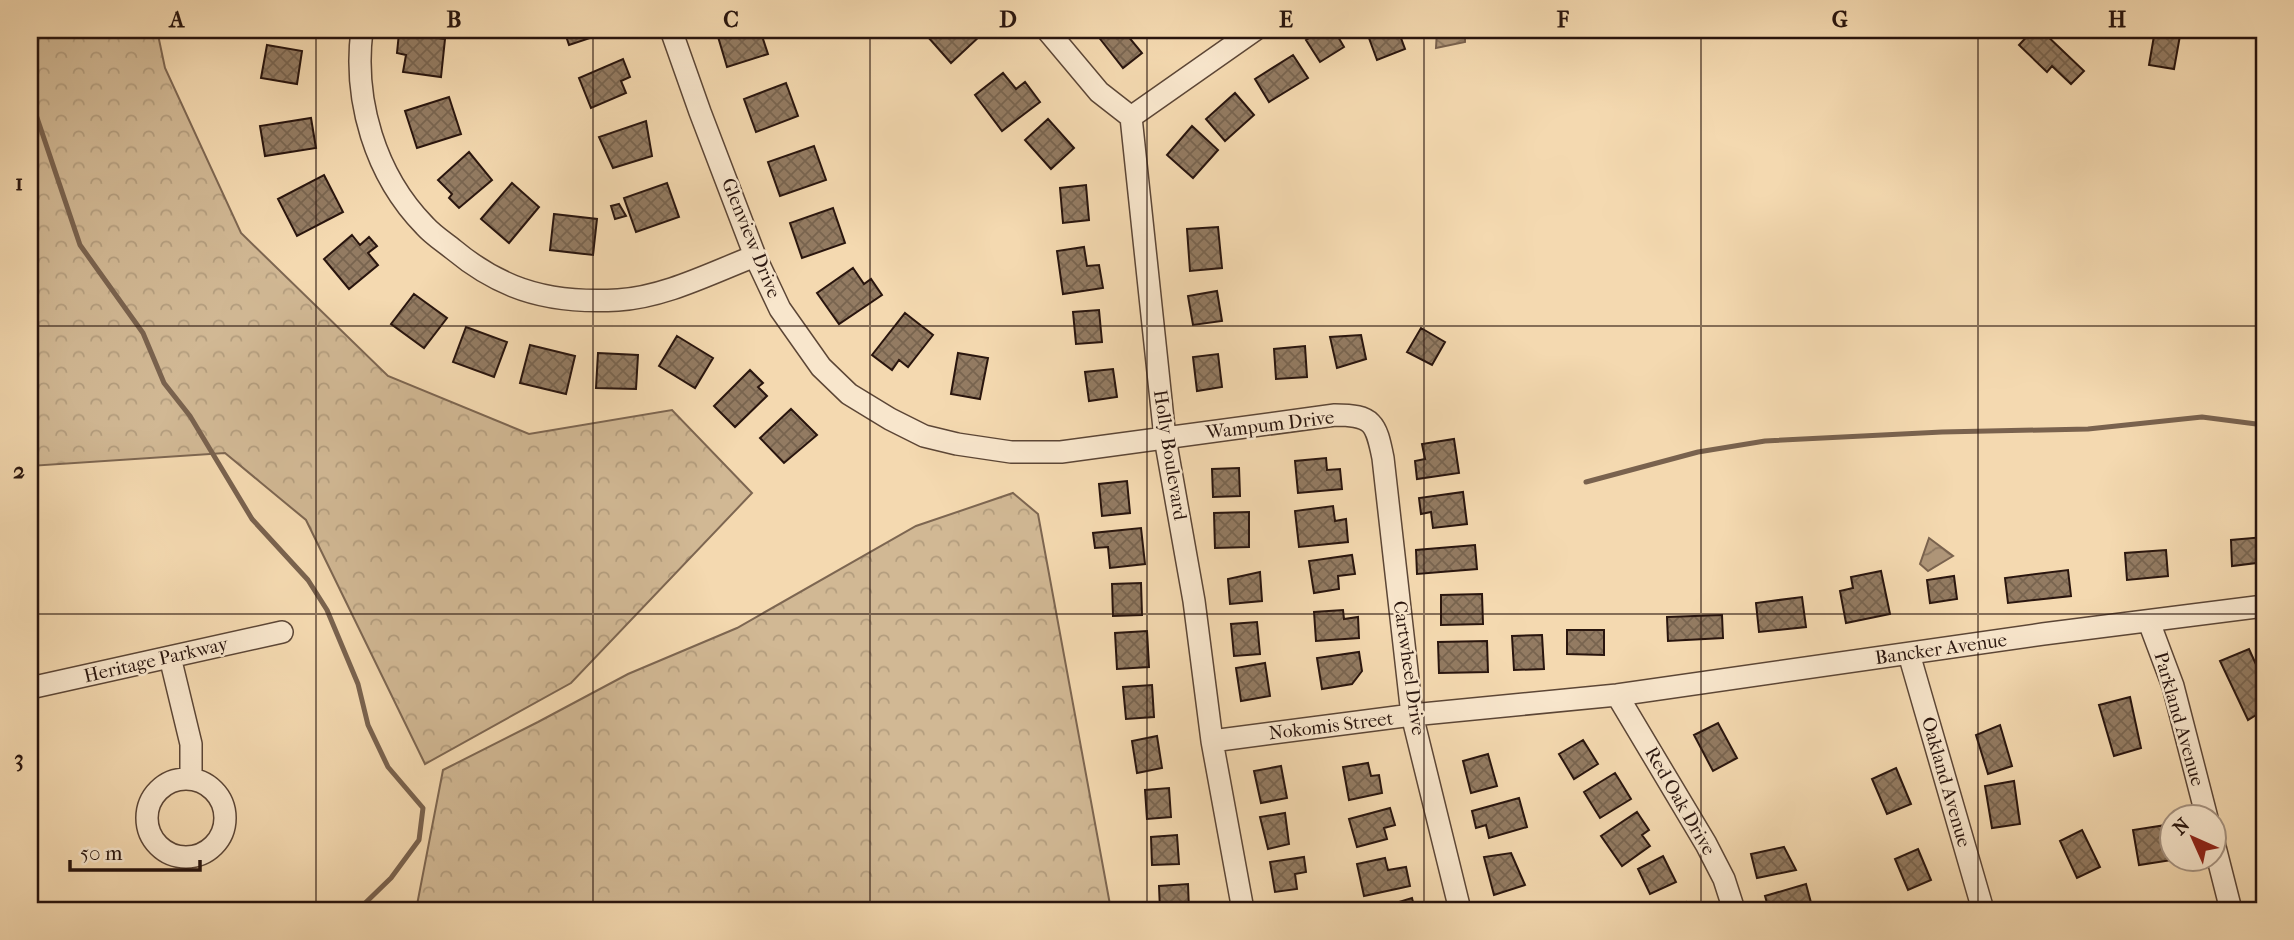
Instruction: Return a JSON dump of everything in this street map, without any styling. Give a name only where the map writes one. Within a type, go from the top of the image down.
[{"type":"street","points":[[362,30],[358,56],[360,93],[368,125],[386,170],[403,201],[426,228],[482,271],[514,287],[548,296],[584,301],[621,300],[662,292],[755,256]]},
{"type":"street","name":"Glenview Drive","points":[[671,30],[755,256],[780,309],[821,367],[849,394],[925,436],[1011,452],[1061,452],[1165,438]]},
{"type":"street","points":[[1047,30],[1099,92],[1130,117],[1255,30]]},
{"type":"street","name":"Holly Boulevard","points":[[1130,117],[1165,438],[1196,613],[1212,741],[1243,910]]},
{"type":"street","name":"Wampum Drive","points":[[1165,438],[1335,415],[1358,415],[1372,424]]},
{"type":"street","name":"Cartwheel Drive","points":[[1372,424],[1379,438],[1383,458],[1412,715],[1460,910]]},
{"type":"street","name":"Bancker Avenue","points":[[1618,695],[2043,634],[2264,606]]},
{"type":"street","name":"Parkland Avenue","points":[[2149,622],[2174,686],[2204,804]]},
{"type":"street","name":"Heritage Parkway","points":[[30,688],[282,632]]},
{"type":"street","name":"Oakland Avenue","points":[[1909,654],[1983,910]]},
{"type":"street","points":[[170,657],[191,744],[191,779]]},
{"type":"street","name":"Nokomis Street","points":[[1212,741],[1412,715],[1618,695]]},
{"type":"street","name":"Red Oak Drive","points":[[1618,695],[1706,844],[1724,879],[1734,910]]},
{"type":"street","points":[[2222,874],[2231,910]]},
{"type":"green space","points":[[30,30],[157,30],[165,68],[241,233],[388,376],[529,434],[672,410],[752,493],[571,683],[425,764],[306,520],[225,453],[30,466]]},
{"type":"green space","points":[[1013,493],[1038,514],[1111,910],[416,910],[443,770],[628,674],[737,628],[916,526]]},
{"type":"water","points":[[1465,30],[1465,42],[1436,48],[1437,31]]},
{"type":"water","points":[[1929,538],[1953,556],[1928,571],[1920,564]]},
{"type":"building","points":[[564,30],[603,30],[605,33],[569,45]]},
{"type":"building","points":[[716,30],[760,30],[768,54],[727,67]]},
{"type":"building","points":[[936,30],[976,30],[981,35],[951,63],[928,37]]},
{"type":"building","points":[[1103,30],[1123,30],[1142,53],[1123,68],[1097,35]]},
{"type":"building","points":[[1322,30],[1334,30],[1344,47],[1320,62],[1306,40]]},
{"type":"building","points":[[1366,30],[1398,30],[1405,49],[1377,60]]},
{"type":"building","points":[[2033,30],[2041,30],[2084,71],[2071,84],[2052,66],[2047,72],[2019,45]]},
{"type":"building","points":[[2155,30],[2181,30],[2174,69],[2149,65]]},
{"type":"building","points":[[399,33],[445,39],[441,77],[403,72],[406,55],[397,53]]},
{"type":"building","points":[[267,45],[302,51],[297,84],[261,78]]},
{"type":"building","points":[[1293,55],[1308,78],[1269,102],[1255,79]]},
{"type":"building","points":[[623,59],[630,77],[621,81],[626,93],[591,108],[579,78]]},
{"type":"building","points":[[1003,73],[1016,89],[1025,82],[1040,102],[1002,131],[975,95]]},
{"type":"building","points":[[786,83],[798,116],[756,132],[744,99]]},
{"type":"building","points":[[1235,93],[1254,115],[1225,141],[1206,119]]},
{"type":"building","points":[[449,97],[461,134],[417,148],[405,111]]},
{"type":"building","points":[[311,118],[316,148],[265,156],[260,126]]},
{"type":"building","points":[[1048,119],[1074,148],[1051,169],[1025,140]]},
{"type":"building","points":[[646,121],[652,156],[613,168],[599,137]]},
{"type":"building","points":[[1192,126],[1218,150],[1193,178],[1167,155]]},
{"type":"building","points":[[814,146],[826,180],[780,196],[768,162]]},
{"type":"building","points":[[469,152],[492,180],[459,208],[449,198],[452,194],[438,180]]},
{"type":"building","points":[[324,175],[343,212],[297,236],[278,199]]},
{"type":"building","points":[[512,183],[539,207],[509,243],[481,219]]},
{"type":"building","points":[[667,183],[679,217],[636,232],[624,198]]},
{"type":"building","points":[[1086,185],[1089,220],[1063,223],[1060,188]]},
{"type":"building","points":[[619,204],[626,216],[615,219],[611,206]]},
{"type":"building","points":[[833,208],[845,243],[802,258],[790,223]]},
{"type":"building","points":[[554,214],[597,219],[593,255],[550,250]]},
{"type":"building","points":[[1218,227],[1222,268],[1190,271],[1187,229]]},
{"type":"building","points":[[352,235],[360,245],[369,237],[377,246],[368,253],[378,265],[349,289],[324,259]]},
{"type":"building","points":[[1084,247],[1087,266],[1099,265],[1103,288],[1063,294],[1057,251]]},
{"type":"building","points":[[853,268],[864,284],[871,279],[882,295],[839,324],[817,293]]},
{"type":"building","points":[[1217,291],[1222,321],[1193,325],[1188,296]]},
{"type":"building","points":[[414,294],[447,318],[424,348],[391,324]]},
{"type":"building","points":[[1099,310],[1102,342],[1076,344],[1073,312]]},
{"type":"building","points":[[905,313],[933,335],[908,367],[899,360],[892,370],[872,355]]},
{"type":"building","points":[[466,327],[507,342],[494,377],[453,362]]},
{"type":"building","points":[[1421,328],[1445,342],[1432,365],[1407,352]]},
{"type":"building","points":[[1361,335],[1366,359],[1337,368],[1330,337]]},
{"type":"building","points":[[677,336],[713,358],[695,388],[659,366]]},
{"type":"building","points":[[530,345],[575,356],[566,394],[520,383]]},
{"type":"building","points":[[1305,346],[1307,377],[1276,379],[1274,349]]},
{"type":"building","points":[[598,353],[638,355],[636,389],[596,388]]},
{"type":"building","points":[[958,353],[988,358],[980,399],[951,394]]},
{"type":"building","points":[[1218,354],[1222,387],[1197,391],[1193,357]]},
{"type":"building","points":[[1113,369],[1117,397],[1089,401],[1085,372]]},
{"type":"building","points":[[750,370],[763,383],[758,387],[767,396],[735,427],[714,406]]},
{"type":"building","points":[[791,409],[817,435],[784,463],[760,438]]},
{"type":"building","points":[[1454,439],[1459,473],[1417,479],[1415,461],[1425,459],[1422,444]]},
{"type":"building","points":[[1326,458],[1327,470],[1340,469],[1342,489],[1298,493],[1295,461]]},
{"type":"building","points":[[1239,468],[1240,496],[1213,497],[1212,469]]},
{"type":"building","points":[[1127,481],[1130,513],[1102,516],[1099,484]]},
{"type":"building","points":[[1463,492],[1467,524],[1433,528],[1431,512],[1421,514],[1419,498]]},
{"type":"building","points":[[1333,506],[1335,521],[1346,519],[1348,542],[1299,547],[1295,511]]},
{"type":"building","points":[[1249,512],[1249,547],[1215,548],[1214,513]]},
{"type":"building","points":[[1141,528],[1145,564],[1110,568],[1108,547],[1095,548],[1093,533]]},
{"type":"building","points":[[2264,537],[2264,562],[2232,566],[2231,540]]},
{"type":"building","points":[[1475,545],[1477,569],[1417,574],[1416,550]]},
{"type":"building","points":[[2166,550],[2168,576],[2127,580],[2125,553]]},
{"type":"building","points":[[1352,555],[1355,574],[1338,576],[1339,589],[1314,593],[1309,561]]},
{"type":"building","points":[[2068,570],[2071,596],[2008,603],[2005,578]]},
{"type":"building","points":[[1881,571],[1890,614],[1846,623],[1840,591],[1853,588],[1851,577]]},
{"type":"building","points":[[1260,572],[1262,601],[1230,604],[1228,579]]},
{"type":"building","points":[[1954,576],[1957,599],[1930,603],[1927,580]]},
{"type":"building","points":[[1141,583],[1142,615],[1113,616],[1112,584]]},
{"type":"building","points":[[1482,594],[1483,624],[1441,625],[1441,595]]},
{"type":"building","points":[[1802,597],[1806,627],[1759,632],[1756,603]]},
{"type":"building","points":[[1343,610],[1344,619],[1358,617],[1359,638],[1316,641],[1314,612]]},
{"type":"building","points":[[1722,615],[1723,638],[1668,641],[1667,617]]},
{"type":"building","points":[[1257,622],[1260,654],[1234,656],[1231,624]]},
{"type":"building","points":[[1567,630],[1604,630],[1604,655],[1567,654]]},
{"type":"building","points":[[1147,631],[1149,667],[1117,669],[1115,633]]},
{"type":"building","points":[[1542,635],[1544,669],[1514,670],[1512,636]]},
{"type":"building","points":[[1487,641],[1488,672],[1439,673],[1438,642]]},
{"type":"building","points":[[2249,649],[2264,682],[2264,710],[2248,720],[2220,661]]},
{"type":"building","points":[[1359,652],[1362,671],[1352,684],[1322,689],[1317,658]]},
{"type":"building","points":[[1265,663],[1270,696],[1241,701],[1236,668]]},
{"type":"building","points":[[1152,685],[1154,717],[1126,719],[1123,687]]},
{"type":"building","points":[[2130,697],[2141,748],[2114,756],[2099,705]]},
{"type":"building","points":[[1718,723],[1737,758],[1713,771],[1694,735]]},
{"type":"building","points":[[2000,725],[2012,766],[1988,774],[1976,735]]},
{"type":"building","points":[[1157,736],[1162,768],[1137,773],[1132,741]]},
{"type":"building","points":[[1583,740],[1598,764],[1574,779],[1559,754]]},
{"type":"building","points":[[1488,754],[1497,786],[1471,793],[1463,761]]},
{"type":"building","points":[[1368,763],[1371,776],[1379,775],[1382,793],[1349,800],[1343,767]]},
{"type":"building","points":[[1281,766],[1287,798],[1261,803],[1254,771]]},
{"type":"building","points":[[1896,768],[1911,804],[1887,814],[1872,779]]},
{"type":"building","points":[[1615,773],[1631,799],[1600,818],[1584,792]]},
{"type":"building","points":[[2014,781],[2020,824],[1992,828],[1985,786]]},
{"type":"building","points":[[1169,788],[1171,817],[1147,819],[1145,790]]},
{"type":"building","points":[[1519,798],[1527,827],[1489,838],[1486,825],[1476,828],[1472,811]]},
{"type":"building","points":[[1390,808],[1395,825],[1384,828],[1387,839],[1357,847],[1349,819]]},
{"type":"building","points":[[1637,812],[1649,830],[1642,835],[1650,846],[1622,866],[1601,836]]},
{"type":"building","points":[[1285,813],[1289,844],[1268,849],[1260,817]]},
{"type":"building","points":[[2158,826],[2158,862],[2139,865],[2133,830]]},
{"type":"building","points":[[2082,830],[2100,867],[2077,878],[2060,841]]},
{"type":"building","points":[[1177,835],[1179,864],[1152,865],[1151,837]]},
{"type":"building","points":[[1784,847],[1796,870],[1757,878],[1751,854]]},
{"type":"building","points":[[1918,849],[1931,880],[1908,890],[1895,859]]},
{"type":"building","points":[[1511,853],[1525,885],[1494,895],[1484,857]]},
{"type":"building","points":[[1663,856],[1676,882],[1650,894],[1638,869]]},
{"type":"building","points":[[1304,857],[1306,872],[1295,874],[1297,889],[1275,892],[1270,862]]},
{"type":"building","points":[[1385,858],[1388,870],[1406,867],[1410,886],[1364,896],[1357,864]]},
{"type":"building","points":[[1188,884],[1189,910],[1160,910],[1159,886]]},
{"type":"building","points":[[1806,884],[1813,910],[1769,910],[1765,896]]},
{"type":"building","points":[[1412,898],[1415,910],[1379,908]]},
{"type":"building","points":[[1686,902],[1690,910],[1666,910]]},
{"type":"building","points":[[1317,903],[1318,910],[1282,910]]},
{"type":"building","points":[[1526,903],[1528,910],[1501,910]]},
{"type":"waterway","points":[[30,97],[80,245],[143,333],[164,383],[190,416],[252,519],[308,580],[327,610],[358,684],[368,725],[388,767],[423,808],[419,840],[391,878],[358,910]]},
{"type":"waterway","points":[[1586,482],[1698,452],[1765,441],[1942,432],[2088,429],[2202,417],[2264,425]]}]
